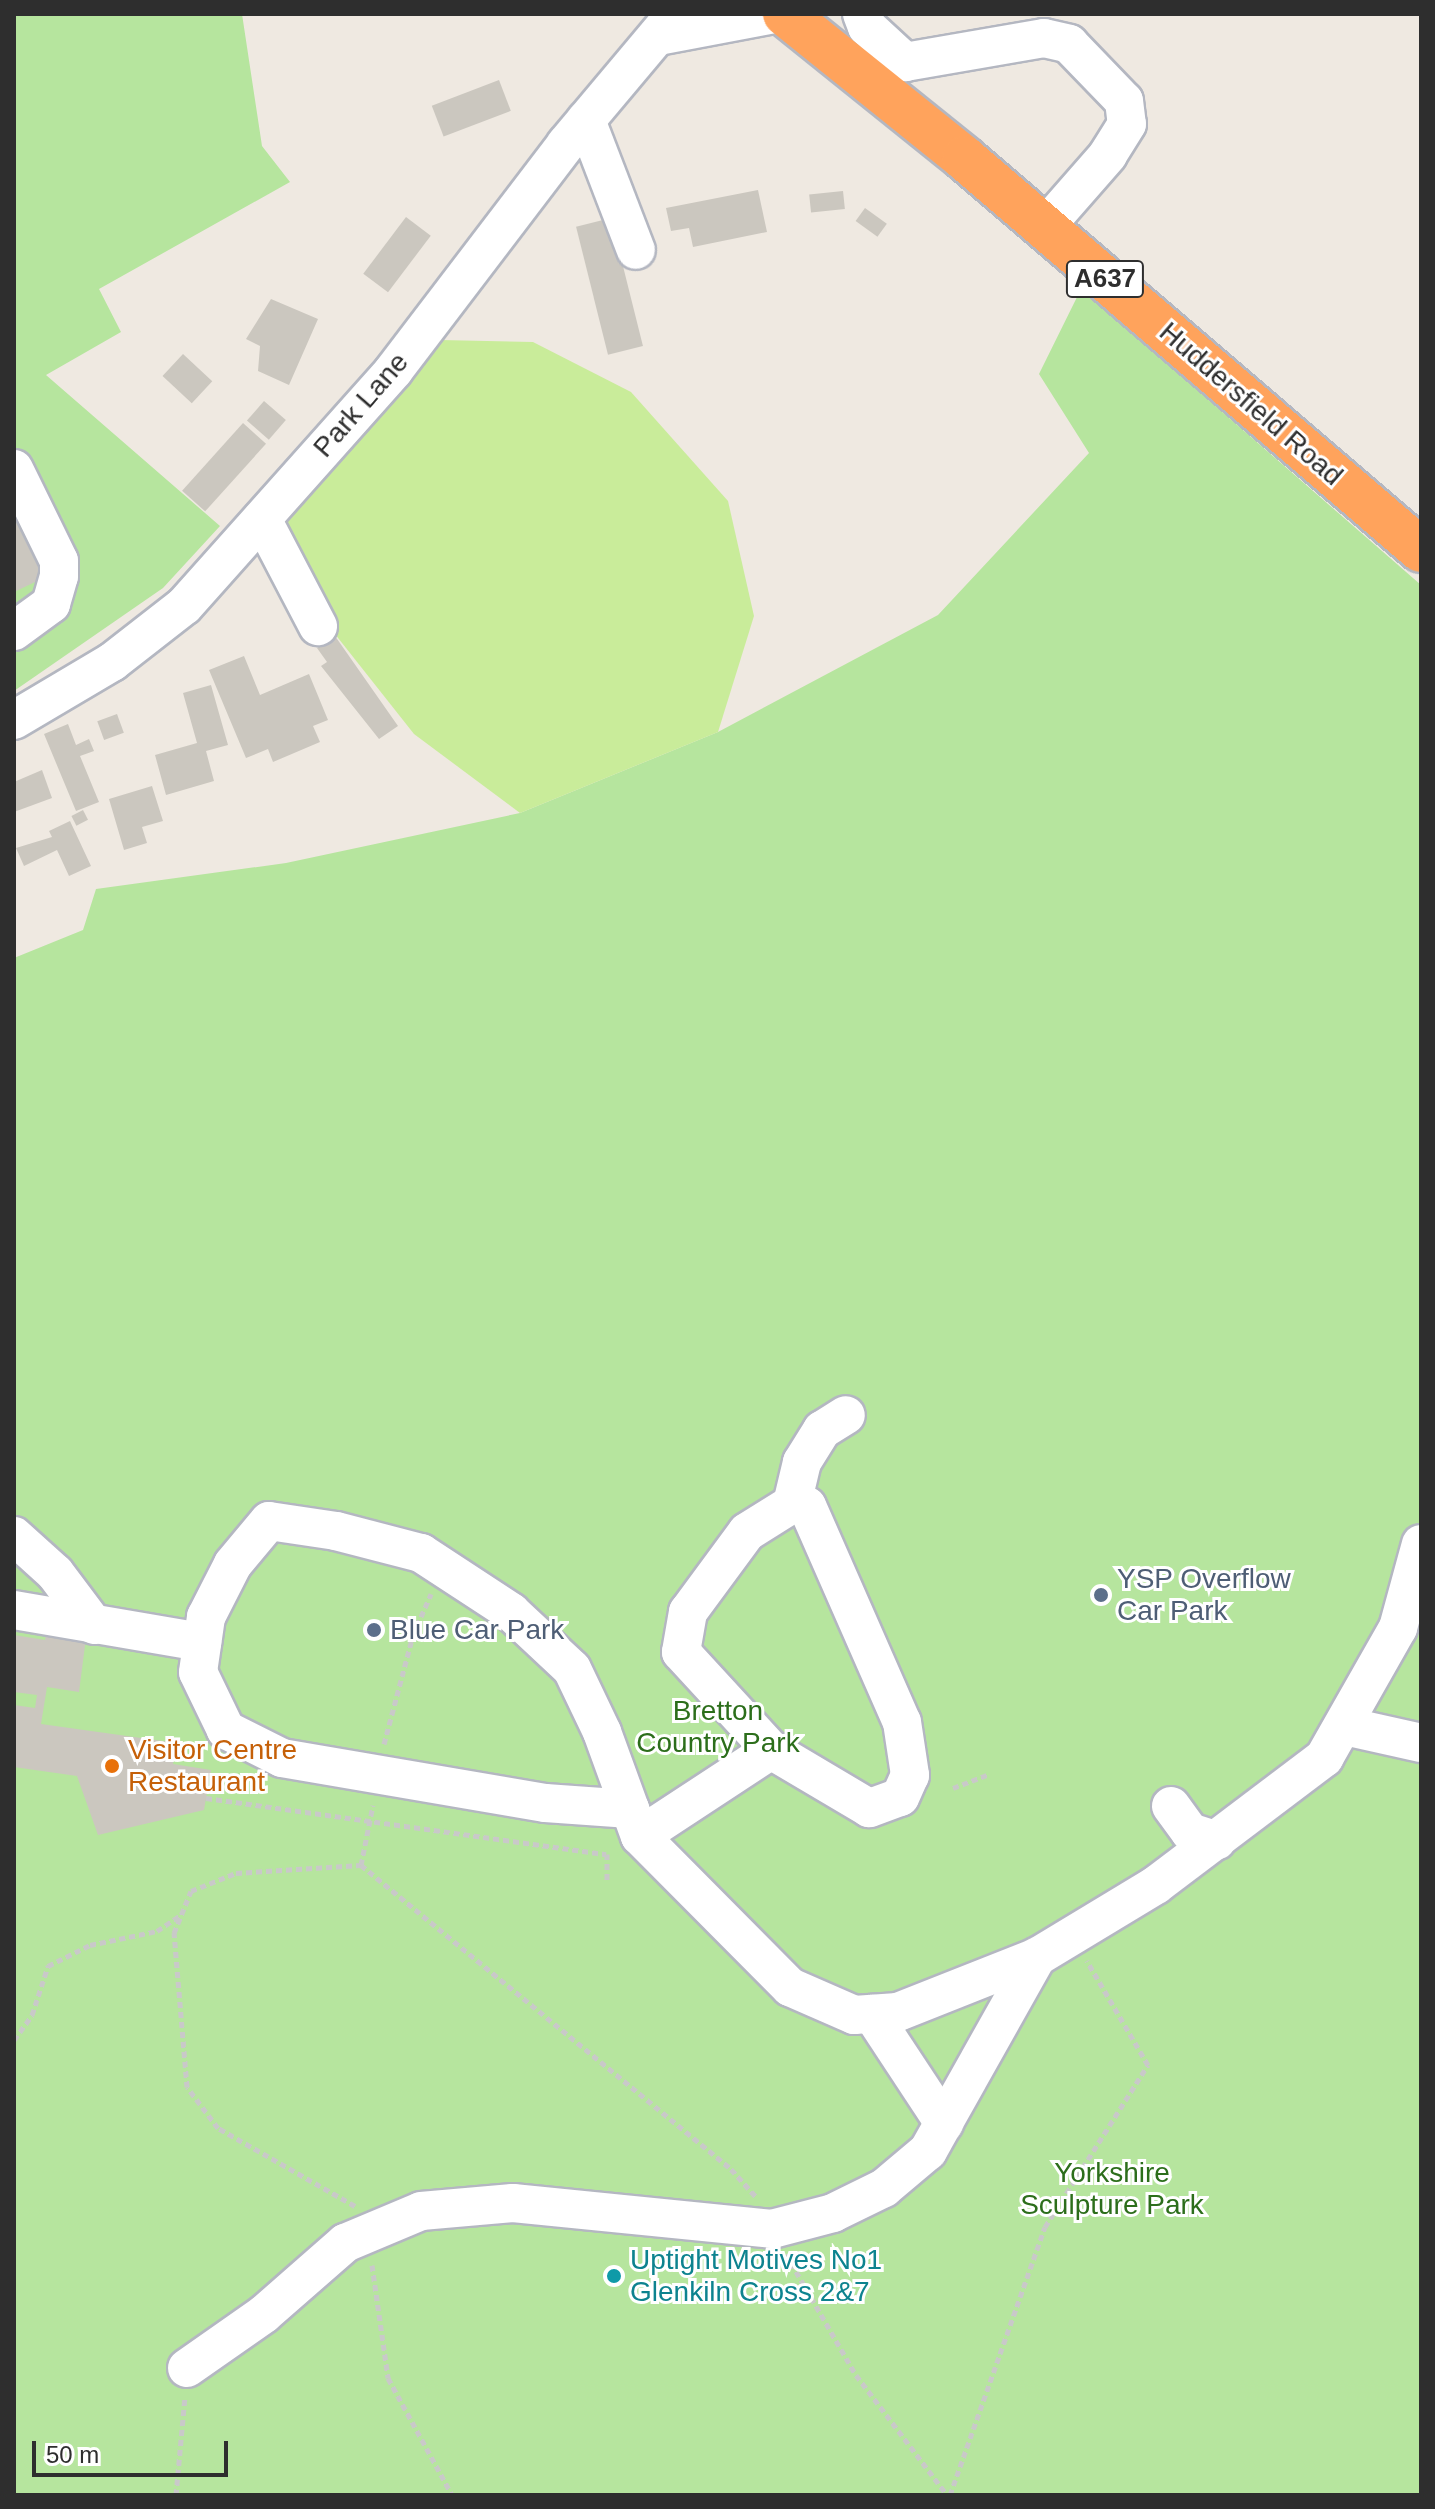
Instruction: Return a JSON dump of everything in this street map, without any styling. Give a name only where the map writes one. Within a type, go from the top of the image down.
[{"type":"highway","name":"Huddersfield Road","points":[[785,14],[1045,227],[1421,550]]},
{"type":"street","name":"Park Lane","points":[[15,715],[112,662],[184,606],[394,370],[586,120],[666,25],[774,14]]},
{"type":"street","points":[[862,14],[867,27],[905,62],[1044,38],[1069,44],[1124,101],[1127,124],[1108,155],[1045,227]]},
{"type":"street","points":[[586,120],[636,250]]},
{"type":"street","points":[[14,469],[59,561],[59,576],[51,604],[14,631]]},
{"type":"street","points":[[262,519],[318,626]]},
{"type":"street","points":[[792,1504],[802,1462],[822,1430],[846,1415]]},
{"type":"street","points":[[792,1504],[807,1506],[844,1581],[902,1722],[910,1775],[900,1797],[869,1808],[771,1750],[681,1652],[688,1612],[747,1532],[792,1504]]},
{"type":"street","points":[[771,1750],[635,1823],[545,1803],[282,1758],[226,1730],[198,1672],[206,1617],[233,1564],[269,1521],[421,1553],[511,1612],[572,1669],[635,1823],[790,1987],[854,2015],[872,2014],[898,2012],[1037,1957],[1217,1841],[1324,1758],[1345,1726],[1398,1628],[1421,1544]]},
{"type":"street","points":[[14,1536],[55,1573],[94,1625]]},
{"type":"street","points":[[14,1610],[202,1642]]},
{"type":"street","points":[[1345,1726],[1421,1743]]},
{"type":"street","points":[[1171,1806],[1190,1832],[1217,1841]]},
{"type":"street","points":[[187,2368],[264,2314],[345,2243],[421,2211],[513,2203],[772,2229],[833,2213],[884,2188],[928,2151],[1037,1957]]},
{"type":"street","points":[[872,2014],[944,2123]]},
{"type":"path","points":[[361,1865],[378,1776],[413,1635],[443,1567]]},
{"type":"path","points":[[953,1788],[989,1774]]},
{"type":"path","points":[[206,1798],[606,1854]]},
{"type":"path","points":[[452,2495],[388,2378],[365,2212],[218,2128],[187,2087],[174,1933],[191,1891],[236,1873],[361,1865],[731,2169],[764,2206],[772,2229],[856,2375],[949,2495]]},
{"type":"path","points":[[14,2040],[32,2015],[48,1966],[90,1945],[157,1931],[182,1914]]},
{"type":"path","points":[[949,2495],[1045,2227],[1148,2065],[1072,1936]]},
{"type":"path","points":[[176,2495],[187,2368]]},
{"type":"green space","points":[[14,14],[242,14],[262,146],[290,182],[99,289],[121,332],[46,375],[220,526],[163,588],[14,691]]},
{"type":"green space","name":"Bretton Country Park","points":[[1081,289],[1421,585],[1421,2495],[14,2495],[14,958],[83,930],[96,889],[286,863],[520,813],[718,732],[938,615],[1089,453],[1039,374]]},
{"type":"green space","points":[[440,340],[533,342],[631,392],[728,501],[754,616],[718,732],[520,813],[414,734],[312,605],[283,527]]},
{"type":"building","points":[[499,80],[511,111],[444,137],[432,106]]},
{"type":"building","points":[[758,190],[767,232],[693,247],[689,228],[671,231],[666,208]]},
{"type":"building","points":[[843,191],[845,209],[811,212],[809,195]]},
{"type":"building","points":[[865,208],[887,224],[877,237],[856,221]]},
{"type":"building","points":[[406,217],[431,236],[388,292],[363,274]]},
{"type":"building","points":[[611,218],[643,346],[608,355],[576,227]]},
{"type":"building","points":[[271,299],[318,319],[289,385],[258,371],[260,346],[246,339]]},
{"type":"building","points":[[183,354],[212,381],[192,403],[163,376]]},
{"type":"building","points":[[264,401],[286,420],[269,440],[247,421]]},
{"type":"building","points":[[243,423],[266,444],[205,511],[182,491]]},
{"type":"building","points":[[14,496],[52,574],[14,592]]},
{"type":"building","points":[[335,636],[398,726],[379,739],[321,666],[327,662],[317,648]]},
{"type":"building","points":[[244,656],[260,695],[309,674],[328,720],[313,726],[320,742],[273,762],[268,749],[246,758],[209,670]]},
{"type":"building","points":[[211,685],[228,745],[206,751],[214,781],[166,795],[155,755],[197,743],[183,693]]},
{"type":"building","points":[[117,714],[124,733],[104,740],[97,721]]},
{"type":"building","points":[[68,724],[76,745],[89,739],[94,751],[80,756],[99,802],[76,811],[44,734]]},
{"type":"building","points":[[42,770],[52,798],[14,812],[14,782]]},
{"type":"building","points":[[152,786],[163,821],[142,827],[147,843],[124,850],[109,799]]},
{"type":"building","points":[[83,810],[88,820],[76,826],[71,816]]},
{"type":"building","points":[[70,821],[91,866],[69,876],[57,850],[24,866],[16,848],[52,837],[49,831]]},
{"type":"building","points":[[48,1624],[87,1630],[79,1692],[47,1687],[41,1724],[177,1743],[173,1764],[211,1770],[204,1810],[98,1835],[77,1776],[14,1767],[14,1705],[35,1708],[37,1695],[14,1692],[14,1635],[45,1640]]},
{"type":"place","name":"YSP Overflow Car Park","points":[[1101,1595]]},
{"type":"place","name":"Blue Car Park","points":[[374,1630]]},
{"type":"place","name":"Visitor Centre Restaurant","points":[[112,1766]]},
{"type":"place","name":"Uptight Motives No1 Glenkiln Cross 2&7","points":[[614,2276]]},
{"type":"park label","name":"Yorkshire Sculpture Park","points":[[1112,2189]]}]
